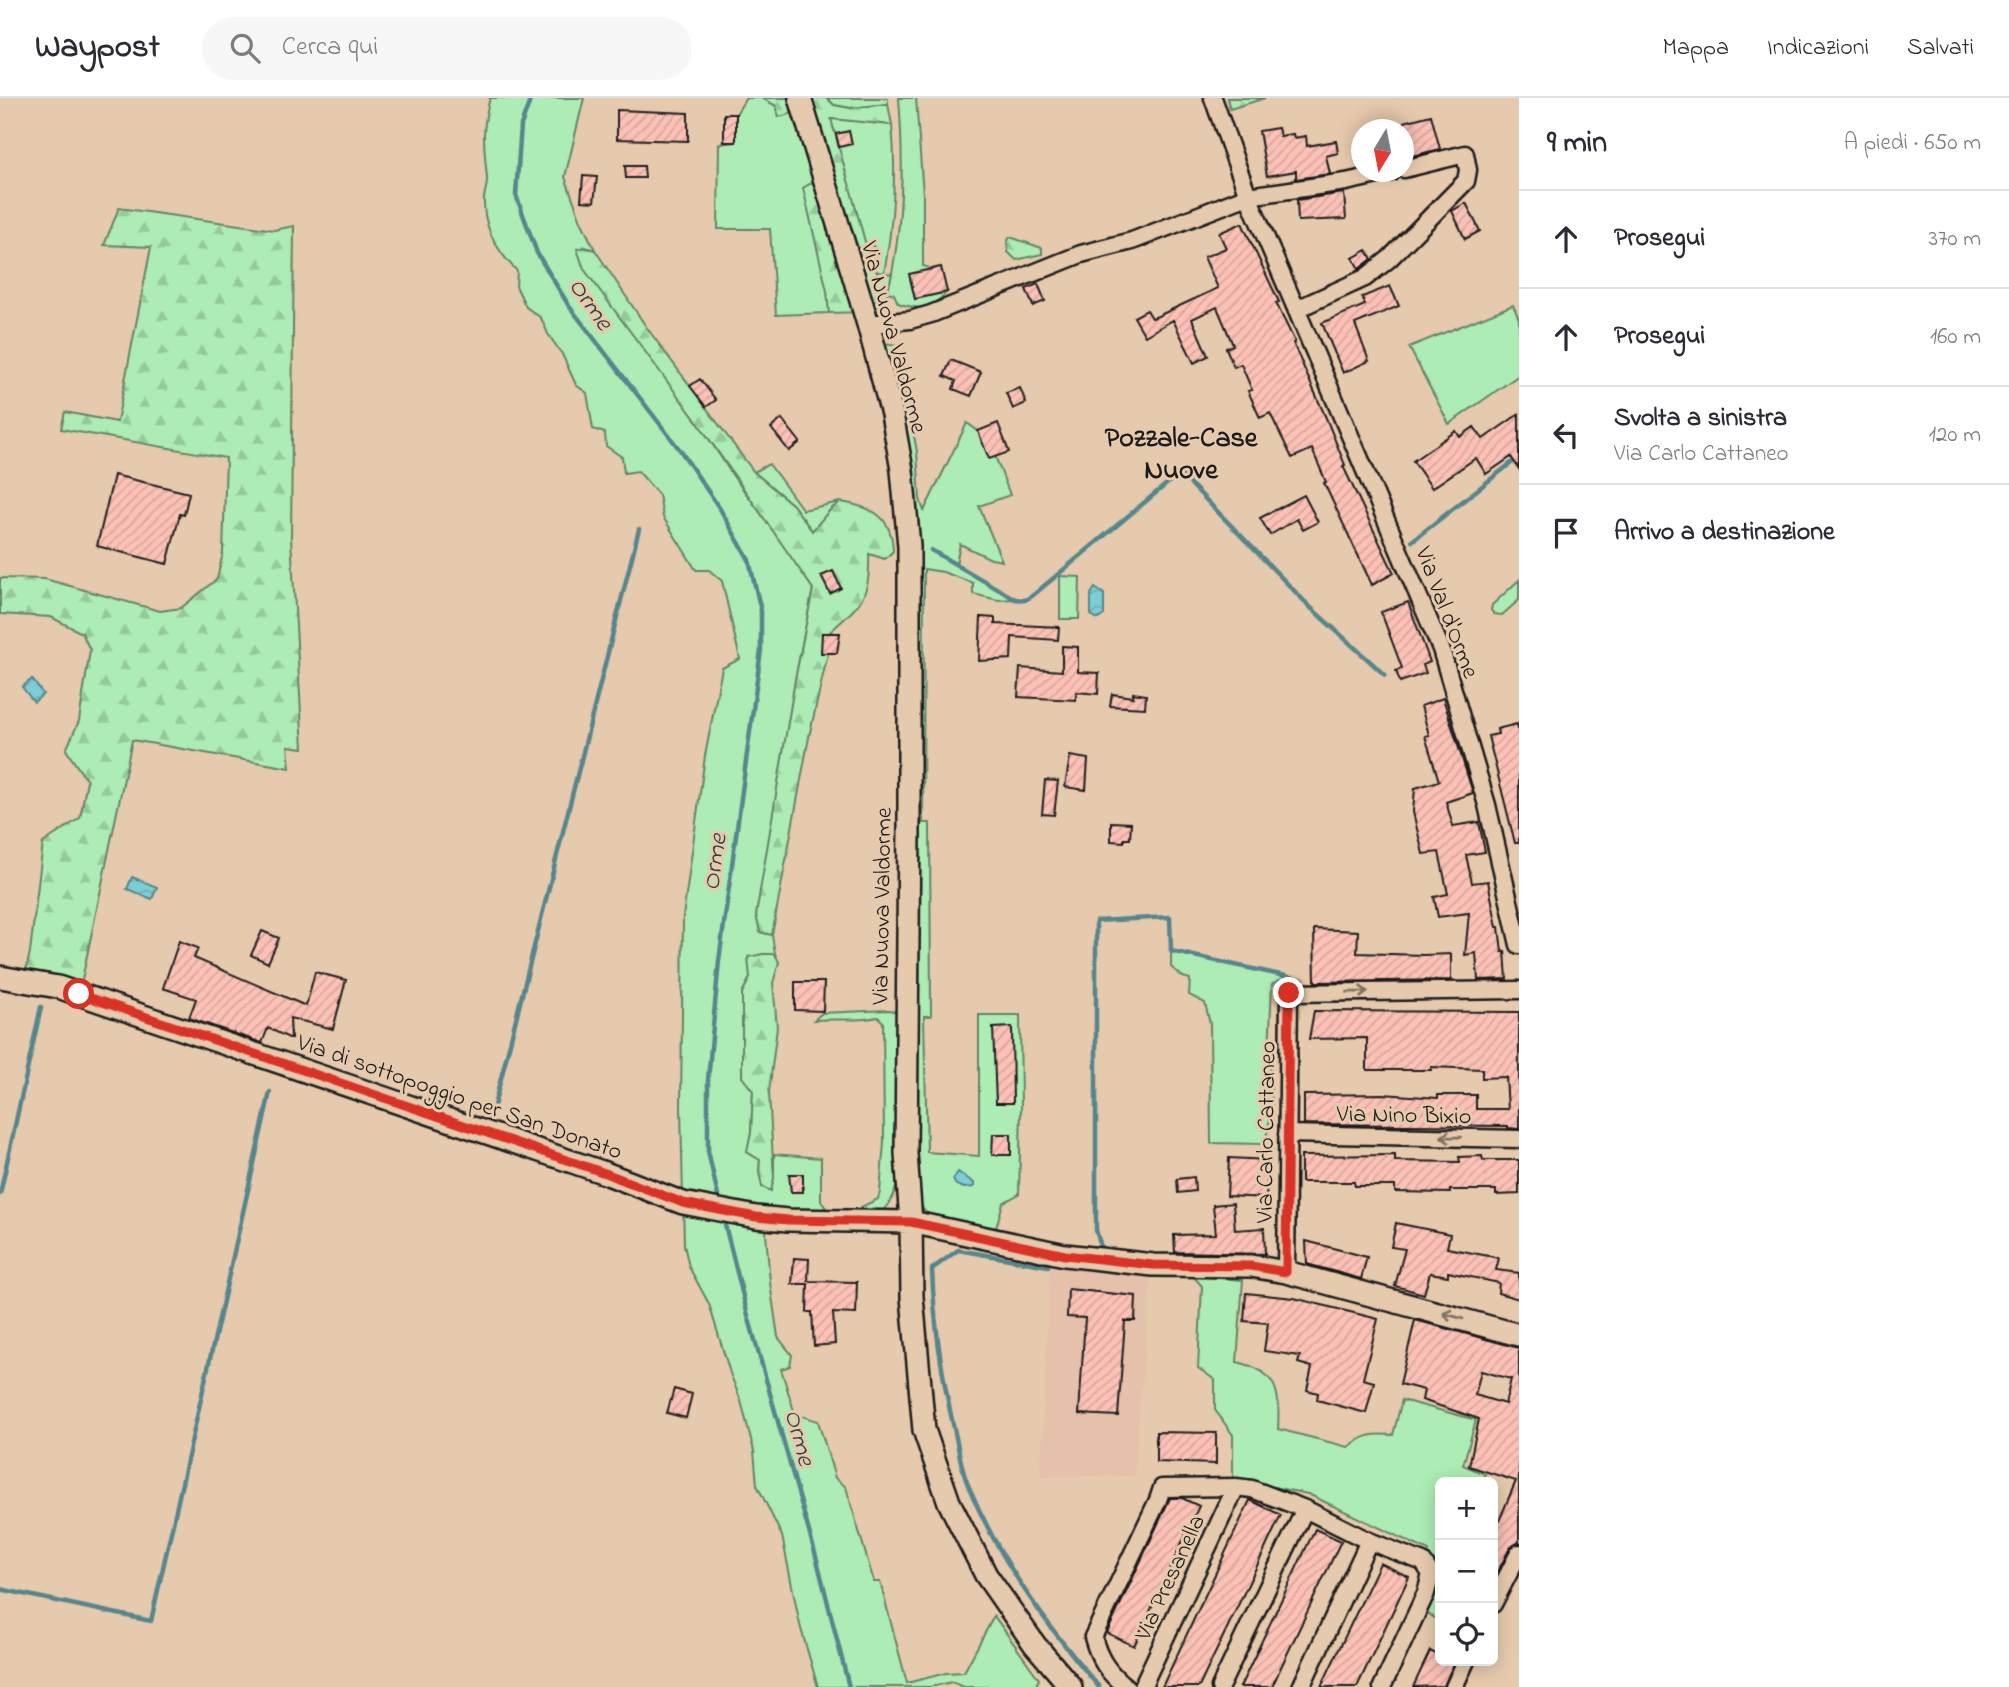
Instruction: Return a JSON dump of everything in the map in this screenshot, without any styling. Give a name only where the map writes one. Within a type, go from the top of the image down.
[{"type":"main road","name":"Via Nuova Valdorme","points":[[800,98],[868,324],[892,414],[902,470],[909,546],[905,1132],[911,1222],[912,1297],[924,1430],[949,1502],[986,1575],[1035,1645],[1071,1687]]},
{"type":"main road","name":"Via di sottopoggio per San Donato","points":[[0,977],[58,987],[592,1169],[683,1203],[756,1217],[788,1220],[911,1222]]},
{"type":"main road","points":[[911,1222],[1065,1255],[1153,1265],[1251,1266],[1286,1272],[1519,1335]]},
{"type":"street","name":"Via Val d'Orme","points":[[1213,98],[1248,196],[1441,649],[1487,805],[1519,945]]},
{"type":"street","points":[[1297,309],[1365,278],[1389,259],[1466,181],[1468,170],[1465,154],[1414,167]]},
{"type":"street","points":[[868,324],[910,320],[931,314],[1081,254],[1132,241],[1248,196],[1351,181]]},
{"type":"street","name":"Via Carlo Cattaneo","points":[[1286,1272],[1289,993],[1519,990]]},
{"type":"street","name":"Via Nino Bixio","points":[[1287,1134],[1519,1139]]},
{"type":"street","name":"Via Presanella","points":[[1142,1687],[1236,1487]]},
{"type":"street","name":"Via Presanella","points":[[1126,1687],[1112,1676],[1099,1657],[1094,1637],[1162,1488],[1236,1487],[1252,1489],[1305,1509],[1369,1541],[1423,1562],[1431,1574],[1426,1593],[1382,1687]]},
{"type":"street","points":[[1220,1687],[1305,1509]]},
{"type":"street","points":[[1301,1687],[1369,1541]]},
{"type":"street","points":[[1494,1603],[1519,1553]]},
{"type":"street","points":[[1454,1687],[1464,1666]]},
{"type":"shaded area","points":[[1050,1258],[1151,1272],[1134,1476],[1041,1476]]},
{"type":"green space","points":[[490,98],[584,98],[565,177],[595,250],[585,247],[733,476],[781,540],[813,589],[795,680],[760,932],[772,935],[775,954],[763,954],[742,993],[742,1076],[753,1091],[751,1133],[747,1152],[760,1160],[759,1172],[774,1178],[774,1154],[821,1158],[821,1201],[828,1211],[769,1218],[766,1233],[778,1337],[792,1355],[790,1366],[781,1369],[795,1414],[818,1421],[835,1478],[846,1487],[874,1582],[880,1582],[907,1683],[946,1673],[964,1672],[994,1616],[1039,1679],[1035,1687],[964,1687],[952,1682],[930,1687],[818,1687],[800,1625],[782,1536],[757,1485],[754,1451],[741,1401],[709,1304],[689,1267],[684,1245],[681,1108],[683,917],[705,756],[722,668],[740,659],[722,581],[709,570],[696,570],[663,517],[659,495],[638,471],[624,473],[622,457],[606,446],[605,433],[593,429],[587,393],[576,385],[541,318],[526,307],[516,286],[517,271],[493,238],[484,209],[487,181],[484,138]],"holes":[[[790,1174],[803,1174],[803,1192],[792,1192]]]},
{"type":"green space","points":[[746,98],[762,98],[776,106],[803,110],[823,177],[829,313],[776,315],[770,229],[718,229],[719,144],[736,142],[736,114]]},
{"type":"green space","points":[[762,98],[827,98],[834,105],[850,108],[888,104],[892,125],[831,119],[871,263],[877,272],[892,274],[885,301],[868,324],[863,312],[829,313],[827,291],[803,188],[823,176],[803,110],[779,117],[776,106]]},
{"type":"green space","points":[[827,98],[888,98],[888,104],[850,108],[834,105]]},
{"type":"green space","points":[[899,98],[916,98],[923,195],[923,266],[933,269],[910,275],[915,299],[947,292],[936,302],[919,308],[898,303],[894,294],[888,292],[897,244],[901,195]]},
{"type":"green space","points":[[1227,98],[1265,98],[1230,109]]},
{"type":"green space","points":[[830,118],[892,125],[893,199],[884,273],[877,272],[874,264],[878,264],[876,251],[873,246],[869,246],[869,249],[864,241]]},
{"type":"green space","points":[[119,208],[274,230],[294,226],[291,538],[303,748],[288,746],[290,768],[132,740],[79,994],[24,980],[43,843],[80,818],[87,781],[66,750],[79,721],[90,650],[82,633],[51,617],[0,614],[0,578],[45,579],[160,611],[181,608],[217,579],[223,553],[226,458],[61,429],[65,412],[117,422],[151,247],[104,245]]},
{"type":"green space","points":[[1010,237],[1042,248],[1042,254],[1016,260],[1008,252],[1007,242]]},
{"type":"green space","points":[[584,247],[595,250],[647,328],[754,472],[793,505],[812,531],[840,502],[871,510],[884,521],[892,539],[893,551],[885,559],[869,554],[868,581],[856,607],[829,633],[822,633],[822,652],[828,653],[809,737],[772,935],[760,932],[756,915],[813,589],[698,423],[584,269],[577,249]]},
{"type":"green space","points":[[1513,305],[1519,319],[1519,375],[1449,424],[1409,347]]},
{"type":"green space","points":[[873,342],[900,345],[897,356],[917,452],[920,499],[924,511],[967,423],[978,431],[986,450],[992,448],[1010,495],[979,506],[1002,561],[991,559],[960,544],[956,564],[1015,599],[998,600],[973,594],[973,583],[943,572],[924,569],[923,823],[930,823],[931,1016],[924,1016],[927,1152],[979,1156],[979,1015],[1020,1015],[1019,1194],[1003,1203],[996,1228],[1000,1241],[945,1225],[927,1214],[916,1194],[906,1153],[909,546]]},
{"type":"green space","points":[[769,464],[803,510],[840,502],[813,532],[793,505],[754,472]]},
{"type":"green space","points":[[1060,576],[1080,577],[1079,619],[1060,619]]},
{"type":"green space","points":[[1519,580],[1519,600],[1502,615],[1494,614],[1492,605]]},
{"type":"green space","points":[[1171,951],[1305,979],[1280,980],[1272,984],[1269,1052],[1272,1108],[1265,1144],[1211,1143],[1210,1024],[1205,1003],[1189,995],[1190,979],[1171,967]]},
{"type":"green space","points":[[775,954],[779,962],[773,983],[777,1027],[769,1092],[774,1178],[771,1191],[762,1187],[760,1160],[747,1152],[751,1133],[753,1091],[742,1077],[742,993],[750,978],[748,957]]},
{"type":"green space","points":[[889,1010],[897,1012],[896,1187],[891,1201],[883,1210],[872,1215],[857,1216],[855,1210],[878,1199],[880,1192],[884,1142],[883,1022],[878,1017],[814,1020],[822,1013]]},
{"type":"green space","points":[[1193,1276],[1243,1280],[1237,1362],[1261,1371],[1274,1385],[1278,1404],[1278,1429],[1348,1447],[1369,1436],[1393,1435],[1402,1400],[1476,1420],[1463,1465],[1485,1474],[1484,1477],[1435,1477],[1435,1618],[1420,1609],[1429,1551],[1308,1494],[1233,1479],[1233,1435],[1215,1410],[1215,1380],[1198,1368],[1202,1286]]},
{"type":"water","points":[[1095,588],[1104,594],[1104,615],[1098,619],[1091,615],[1091,594]]},
{"type":"water","points":[[32,679],[43,694],[34,702],[22,687]]},
{"type":"water","points":[[132,877],[157,887],[152,899],[127,889]]},
{"type":"water","points":[[958,1172],[974,1183],[974,1187],[956,1185],[953,1180]]},
{"type":"building","points":[[617,110],[688,113],[688,141],[617,139]]},
{"type":"building","points":[[724,114],[736,114],[736,142],[724,142]]},
{"type":"building","points":[[1431,115],[1440,149],[1414,156],[1414,119]]},
{"type":"building","points":[[1278,128],[1280,136],[1306,136],[1307,146],[1336,141],[1338,153],[1326,156],[1330,174],[1296,179],[1296,171],[1267,176],[1259,131]]},
{"type":"building","points":[[849,131],[852,144],[839,147],[836,134]]},
{"type":"building","points":[[625,166],[644,166],[645,178],[626,178]]},
{"type":"building","points":[[583,176],[597,177],[594,202],[581,201]]},
{"type":"building","points":[[1344,193],[1346,219],[1298,221],[1297,200]]},
{"type":"building","points":[[1466,203],[1480,231],[1465,239],[1452,211]]},
{"type":"building","points":[[1242,223],[1279,302],[1276,303],[1295,342],[1293,343],[1345,465],[1343,466],[1394,573],[1372,585],[1324,483],[1326,482],[1312,449],[1292,458],[1270,413],[1260,418],[1248,391],[1252,390],[1241,364],[1234,367],[1226,348],[1233,345],[1217,307],[1192,319],[1208,356],[1194,363],[1173,320],[1145,336],[1134,317],[1147,310],[1152,318],[1158,316],[1218,288],[1204,257],[1226,248],[1219,233]]},
{"type":"building","points":[[1367,250],[1372,259],[1359,269],[1353,258]]},
{"type":"building","points":[[941,267],[947,292],[915,299],[909,274]]},
{"type":"building","points":[[1038,284],[1045,301],[1033,306],[1026,289]]},
{"type":"building","points":[[1390,286],[1399,306],[1355,324],[1369,361],[1343,373],[1322,323],[1365,305],[1362,297]]},
{"type":"building","points":[[951,360],[981,372],[971,396],[953,389],[956,381],[944,376]]},
{"type":"building","points":[[700,379],[716,400],[706,407],[690,386]]},
{"type":"building","points":[[1020,388],[1026,403],[1013,409],[1006,393]]},
{"type":"building","points":[[1519,414],[1519,469],[1511,457],[1486,474],[1476,458],[1432,488],[1413,461],[1456,431],[1460,437],[1474,427],[1483,439]]},
{"type":"building","points":[[782,419],[800,442],[789,451],[771,428]]},
{"type":"building","points":[[998,423],[1009,452],[989,459],[978,431]]},
{"type":"building","points":[[114,475],[189,493],[184,515],[180,514],[167,564],[97,546]]},
{"type":"building","points":[[1304,495],[1318,522],[1303,530],[1297,519],[1270,535],[1260,518]]},
{"type":"building","points":[[833,571],[841,588],[830,594],[821,576]]},
{"type":"building","points":[[1408,602],[1430,662],[1423,665],[1426,673],[1400,682],[1396,671],[1402,668],[1381,612]]},
{"type":"building","points":[[981,617],[995,618],[995,624],[1059,627],[1058,640],[1012,637],[1011,659],[979,661]]},
{"type":"building","points":[[822,633],[840,633],[837,653],[821,653]]},
{"type":"building","points":[[1062,646],[1078,647],[1078,672],[1099,673],[1098,694],[1076,692],[1076,700],[1018,697],[1020,668],[1062,671]]},
{"type":"building","points":[[1133,693],[1146,695],[1145,708],[1110,706],[1112,694],[1133,697]]},
{"type":"building","points":[[1443,698],[1473,793],[1446,802],[1453,826],[1479,822],[1485,852],[1466,855],[1472,883],[1488,881],[1502,952],[1505,951],[1507,979],[1478,980],[1476,953],[1465,955],[1469,913],[1438,917],[1434,897],[1448,894],[1439,852],[1423,854],[1413,812],[1415,788],[1439,781],[1425,736],[1429,735],[1421,706]]},
{"type":"building","points":[[1517,724],[1519,843],[1515,843],[1488,736],[1498,734],[1497,729]]},
{"type":"building","points":[[1070,756],[1088,759],[1086,790],[1065,787]]},
{"type":"building","points":[[1045,780],[1058,781],[1054,815],[1042,814]]},
{"type":"building","points":[[1111,822],[1131,823],[1130,839],[1124,839],[1124,842],[1111,841]]},
{"type":"building","points":[[1314,929],[1358,931],[1357,953],[1451,954],[1451,980],[1315,982]]},
{"type":"building","points":[[262,931],[279,938],[268,963],[251,955]]},
{"type":"building","points":[[179,941],[198,948],[194,958],[306,1006],[315,972],[346,980],[333,1029],[290,1018],[291,1039],[268,1028],[262,1043],[189,1018],[196,999],[163,988]]},
{"type":"building","points":[[795,982],[824,982],[823,1011],[795,1010]]},
{"type":"building","points":[[1314,1011],[1519,1012],[1519,1129],[1508,1126],[1304,1124],[1304,1095],[1383,1094],[1438,1098],[1438,1095],[1476,1095],[1476,1109],[1508,1109],[1506,1077],[1482,1078],[1482,1069],[1431,1067],[1431,1070],[1367,1070],[1367,1038],[1309,1039]]},
{"type":"building","points":[[1012,1027],[1013,1103],[996,1103],[993,1028]]},
{"type":"building","points":[[993,1134],[1011,1134],[1011,1155],[992,1155]]},
{"type":"building","points":[[1395,1155],[1395,1161],[1460,1162],[1459,1157],[1482,1156],[1483,1160],[1519,1160],[1519,1194],[1496,1195],[1496,1190],[1395,1192],[1395,1186],[1355,1186],[1354,1182],[1301,1182],[1301,1156]]},
{"type":"building","points":[[1229,1158],[1268,1160],[1266,1198],[1227,1196]]},
{"type":"building","points":[[789,1174],[803,1174],[803,1192],[791,1192]]},
{"type":"building","points":[[1194,1177],[1195,1191],[1178,1193],[1177,1179]]},
{"type":"building","points":[[1233,1203],[1235,1230],[1264,1228],[1265,1254],[1175,1252],[1174,1235],[1216,1234],[1213,1205]]},
{"type":"building","points":[[1396,1223],[1450,1234],[1447,1248],[1499,1258],[1496,1270],[1519,1273],[1519,1299],[1498,1293],[1499,1283],[1448,1272],[1448,1276],[1430,1273],[1424,1294],[1395,1286],[1405,1249],[1391,1247]]},
{"type":"building","points":[[1306,1241],[1367,1257],[1361,1279],[1307,1264]]},
{"type":"building","points":[[794,1258],[809,1259],[808,1281],[857,1282],[856,1314],[833,1313],[835,1344],[814,1346],[812,1312],[807,1312],[808,1284],[792,1284]]},
{"type":"building","points":[[1068,1289],[1136,1296],[1135,1321],[1125,1321],[1118,1416],[1079,1414],[1085,1318],[1067,1317]]},
{"type":"building","points":[[1246,1293],[1294,1298],[1378,1319],[1363,1379],[1374,1382],[1366,1413],[1317,1400],[1318,1393],[1307,1390],[1312,1367],[1298,1363],[1300,1356],[1264,1351],[1268,1323],[1244,1321]]},
{"type":"building","points":[[1415,1320],[1519,1348],[1519,1542],[1510,1548],[1498,1571],[1498,1523],[1516,1481],[1469,1466],[1479,1419],[1422,1400],[1424,1390],[1400,1384]],"holes":[[[1481,1371],[1511,1379],[1505,1404],[1475,1395]]]},
{"type":"building","points":[[674,1389],[692,1394],[686,1418],[667,1413]]},
{"type":"building","points":[[1156,1432],[1216,1433],[1216,1464],[1156,1462]]},
{"type":"building","points":[[1170,1498],[1182,1498],[1199,1506],[1134,1646],[1107,1633]]},
{"type":"building","points":[[1250,1500],[1281,1515],[1265,1549],[1199,1687],[1162,1687]]},
{"type":"building","points":[[1315,1529],[1341,1541],[1272,1687],[1240,1687]]},
{"type":"building","points":[[1380,1563],[1409,1577],[1357,1687],[1321,1687]]},
{"type":"building","points":[[1430,1651],[1435,1654],[1435,1666],[1453,1666],[1444,1686],[1413,1687]]},
{"type":"waterway","name":"Orme","points":[[531,98],[521,125],[516,195],[537,253],[569,306],[680,450],[720,509],[749,560],[761,611],[761,650],[719,961],[708,1080],[708,1151],[720,1205]]},
{"type":"waterway","points":[[1412,541],[1519,457]]},
{"type":"waterway","points":[[931,550],[1015,599],[1025,600],[1175,477],[1182,475],[1310,607],[1385,675]]},
{"type":"waterway","points":[[490,1122],[639,529]]},
{"type":"waterway","points":[[1101,1247],[1096,1230],[1096,921],[1170,917],[1171,951],[1285,976]]},
{"type":"waterway","points":[[0,1194],[41,1007]]},
{"type":"waterway","points":[[0,1589],[151,1621],[270,1092]]},
{"type":"waterway","name":"Orme","points":[[723,1217],[849,1687]]},
{"type":"waterway","points":[[1048,1266],[958,1250],[932,1269],[937,1331],[946,1392],[962,1466],[980,1513],[1026,1591],[1099,1687]]},
{"type":"district","name":"Pozzale-Case Nuove","points":[[1181,452]]},
{"type":"route","points":[[79,994],[605,1173],[683,1203],[756,1217],[788,1220],[911,1222],[1065,1255],[1132,1263],[1251,1266],[1286,1272],[1289,993]]}]
